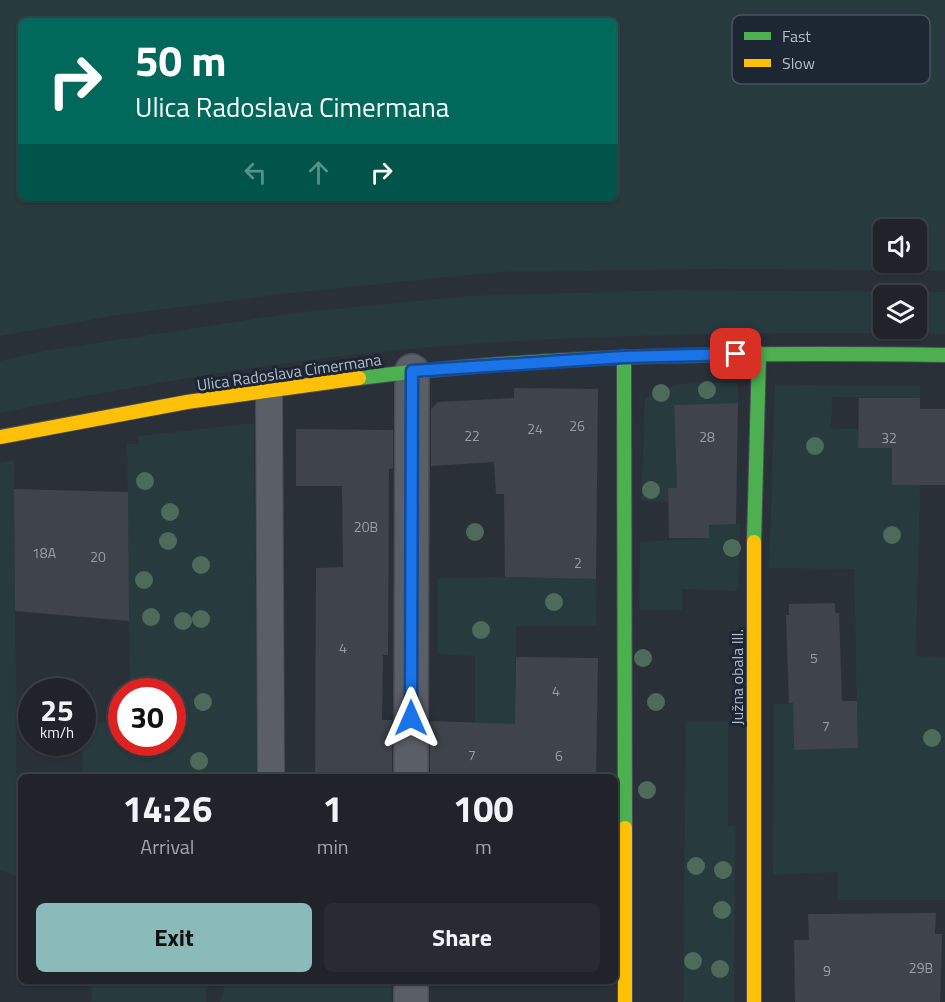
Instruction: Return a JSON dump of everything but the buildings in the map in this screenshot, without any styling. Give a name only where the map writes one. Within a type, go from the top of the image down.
[{"type":"street","name":"Ulica Radoslava Cimermana","points":[[0,437],[105,414],[412,371],[624,357],[759,353],[945,355]]},
{"type":"street","name":"Južna obala III.","points":[[754,1002],[753,580],[759,353]]},
{"type":"street","points":[[624,357],[625,1002]]},
{"type":"street","points":[[411,774],[412,371]]},
{"type":"street","points":[[411,984],[411,1002]]},
{"type":"lane","points":[[268,391],[271,774]]},
{"type":"green space","points":[[0,0],[945,0],[945,271],[927,271],[927,219],[873,219],[873,270],[721,269],[498,272],[281,294],[118,315],[0,336]]},
{"type":"green space","points":[[675,290],[873,291],[873,333],[694,334],[569,338],[388,351],[221,373],[0,413],[0,361],[44,351],[293,313],[469,296]]},
{"type":"green space","points":[[927,292],[945,292],[945,334],[927,334]]},
{"type":"green space","points":[[738,383],[738,403],[674,405],[677,488],[668,488],[668,502],[641,501],[645,399],[655,392],[677,385]]},
{"type":"green space","points":[[775,385],[920,386],[920,398],[832,397],[831,428],[858,429],[858,448],[908,448],[907,455],[892,455],[892,485],[920,485],[916,656],[945,657],[945,900],[838,900],[838,872],[773,875],[774,704],[793,703],[794,750],[858,748],[854,569],[769,568]]},
{"type":"green space","points":[[254,423],[257,774],[82,774],[82,756],[96,756],[96,723],[108,722],[108,756],[186,756],[186,678],[130,678],[127,444],[139,444],[139,436]]},
{"type":"green space","points":[[15,460],[17,876],[0,870],[0,463]]},
{"type":"green space","points":[[740,524],[738,591],[682,589],[682,610],[639,610],[640,542],[709,538],[709,525]]},
{"type":"green space","points":[[438,578],[596,579],[597,626],[516,626],[515,724],[475,723],[475,656],[438,654]]},
{"type":"green space","points":[[686,721],[728,721],[728,826],[735,826],[734,1002],[683,1002]]},
{"type":"green space","points":[[92,984],[207,984],[206,1002],[91,1002]]},
{"type":"green space","points":[[225,984],[391,984],[392,1002],[220,1002]]},
{"type":"traffic: fast","points":[[754,542],[759,353]]},
{"type":"traffic: fast","points":[[359,378],[505,364],[652,356],[945,355]]},
{"type":"traffic: fast","points":[[624,357],[625,828]]},
{"type":"traffic: slow","points":[[0,437],[187,402],[359,378]]},
{"type":"traffic: slow","points":[[754,542],[754,1002]]},
{"type":"traffic: slow","points":[[625,828],[625,1002]]},
{"type":"route","points":[[411,718],[410,394],[412,371],[624,357],[736,354]]}]
